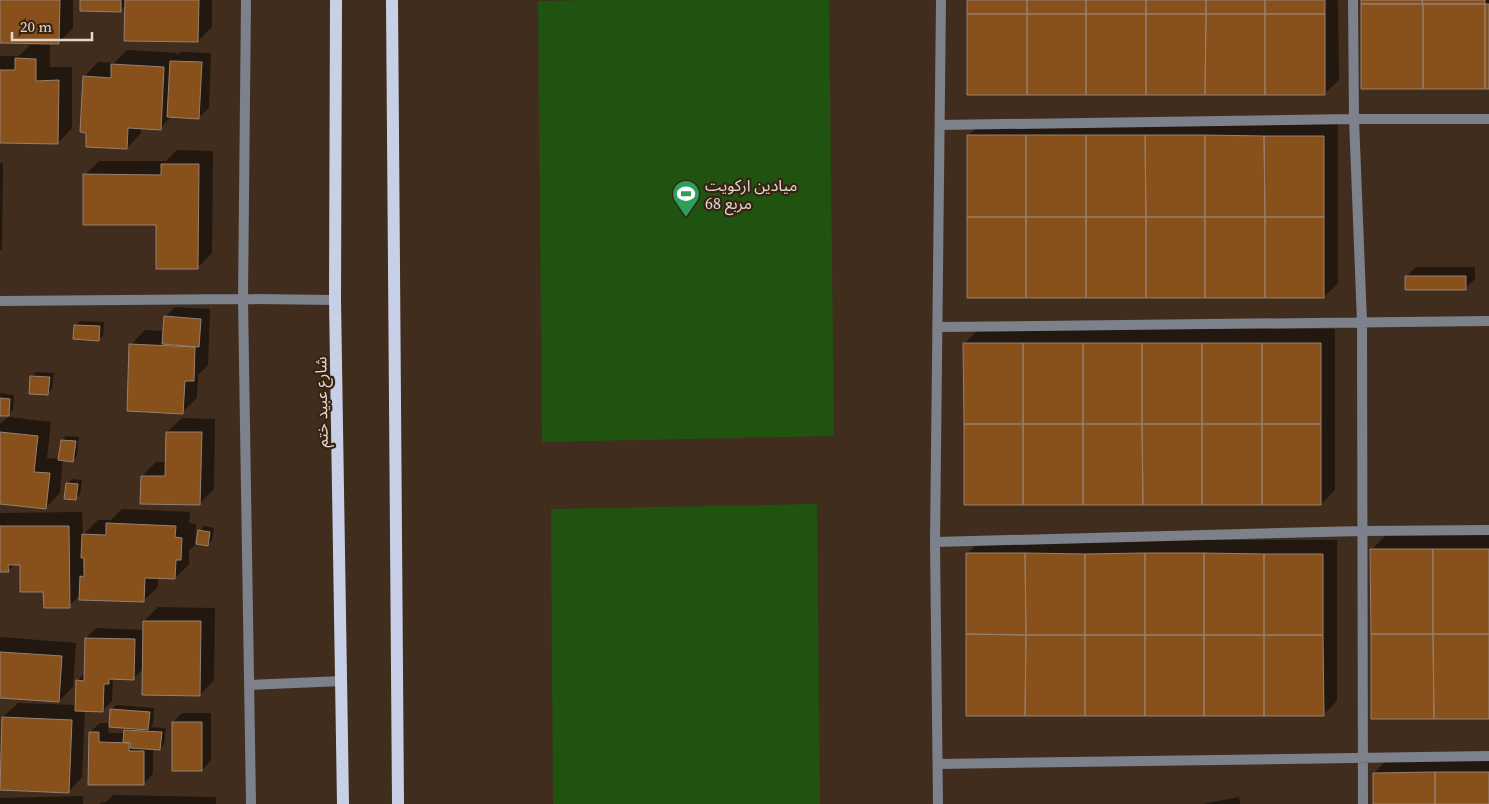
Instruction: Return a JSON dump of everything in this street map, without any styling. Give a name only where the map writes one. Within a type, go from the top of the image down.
[{"type":"main road","name":"شارع عبيد ختم","points":[[336,0],[335,300],[343,804]]},
{"type":"main road","points":[[392,0],[398,804]]},
{"type":"street","points":[[246,0],[243,299],[251,804]]},
{"type":"street","points":[[938,804],[935,542],[941,0]]},
{"type":"street","points":[[1353,0],[1354,119],[1362,322],[1363,804]]},
{"type":"street","points":[[940,125],[1489,119]]},
{"type":"street","points":[[0,301],[335,300]]},
{"type":"street","points":[[938,327],[1489,321]]},
{"type":"street","points":[[935,542],[1362,531],[1489,530]]},
{"type":"street","points":[[250,685],[342,682]]},
{"type":"street","points":[[938,764],[1489,756]]},
{"type":"green space","name":"ميادين اركويت مربع 68","points":[[829,0],[834,436],[542,442],[538,1]]},
{"type":"green space","points":[[817,504],[820,804],[553,804],[551,509]]},
{"type":"building","points":[[0,0],[60,0],[59,44],[0,43]]},
{"type":"building","points":[[80,0],[121,0],[121,12],[80,11]]},
{"type":"building","points":[[125,0],[199,0],[198,42],[124,41]]},
{"type":"building","points":[[967,0],[1027,0],[1027,14],[967,14]]},
{"type":"building","points":[[1027,0],[1086,0],[1086,14],[1027,14]]},
{"type":"building","points":[[1086,0],[1146,0],[1146,14],[1086,14]]},
{"type":"building","points":[[1146,0],[1206,0],[1206,14],[1146,14]]},
{"type":"building","points":[[1206,0],[1265,0],[1265,14],[1206,14]]},
{"type":"building","points":[[1265,0],[1325,0],[1325,14],[1265,14]]},
{"type":"building","points":[[1361,0],[1422,0],[1423,4],[1361,4]]},
{"type":"building","points":[[1422,0],[1485,0],[1485,4],[1423,4]]},
{"type":"building","points":[[1361,4],[1423,4],[1423,89],[1361,89]]},
{"type":"building","points":[[1423,4],[1485,4],[1485,89],[1423,89]]},
{"type":"building","points":[[1485,4],[1489,4],[1489,89],[1485,89]]},
{"type":"building","points":[[967,14],[1027,14],[1027,95],[967,95]]},
{"type":"building","points":[[1027,14],[1086,14],[1086,95],[1027,95]]},
{"type":"building","points":[[1086,14],[1146,14],[1146,95],[1086,95]]},
{"type":"building","points":[[1146,14],[1206,14],[1205,95],[1146,95]]},
{"type":"building","points":[[1206,14],[1265,14],[1265,95],[1205,95]]},
{"type":"building","points":[[1265,14],[1325,14],[1325,95],[1265,95]]},
{"type":"building","points":[[15,58],[36,59],[36,81],[59,80],[58,144],[0,143],[0,70],[15,70]]},
{"type":"building","points":[[170,61],[202,62],[199,119],[167,117]]},
{"type":"building","points":[[111,64],[164,67],[161,130],[128,128],[127,149],[86,147],[86,133],[80,132],[83,76],[111,78]]},
{"type":"building","points":[[967,135],[1026,135],[1026,217],[967,217]]},
{"type":"building","points":[[1026,135],[1086,135],[1086,217],[1026,217]]},
{"type":"building","points":[[1086,135],[1145,135],[1146,217],[1086,217]]},
{"type":"building","points":[[1145,135],[1205,135],[1205,217],[1146,217]]},
{"type":"building","points":[[1205,135],[1264,136],[1265,217],[1205,217]]},
{"type":"building","points":[[1264,136],[1324,136],[1324,217],[1265,217]]},
{"type":"building","points":[[161,164],[199,164],[198,269],[156,269],[156,225],[83,225],[83,174],[161,175]]},
{"type":"building","points":[[967,217],[1026,217],[1026,298],[967,298]]},
{"type":"building","points":[[1026,217],[1086,217],[1086,298],[1026,298]]},
{"type":"building","points":[[1086,217],[1146,217],[1146,298],[1086,298]]},
{"type":"building","points":[[1146,217],[1205,217],[1205,298],[1146,298]]},
{"type":"building","points":[[1205,217],[1265,217],[1265,298],[1205,298]]},
{"type":"building","points":[[1265,217],[1324,217],[1324,298],[1265,298]]},
{"type":"building","points":[[1405,276],[1466,276],[1466,290],[1405,290]]},
{"type":"building","points":[[164,316],[201,319],[199,347],[162,344]]},
{"type":"building","points":[[74,325],[100,326],[99,341],[73,339]]},
{"type":"building","points":[[963,343],[1023,343],[1023,424],[964,424]]},
{"type":"building","points":[[1023,343],[1083,343],[1083,424],[1023,424]]},
{"type":"building","points":[[1083,343],[1142,343],[1142,424],[1083,424]]},
{"type":"building","points":[[1142,343],[1202,343],[1202,424],[1142,424]]},
{"type":"building","points":[[1202,343],[1262,343],[1262,424],[1202,424]]},
{"type":"building","points":[[1262,343],[1321,343],[1321,424],[1262,424]]},
{"type":"building","points":[[129,344],[195,347],[194,381],[185,381],[183,414],[127,411]]},
{"type":"building","points":[[30,376],[50,377],[48,395],[29,394]]},
{"type":"building","points":[[0,398],[10,399],[9,416],[0,416]]},
{"type":"building","points":[[964,424],[1023,424],[1023,505],[964,505]]},
{"type":"building","points":[[1023,424],[1083,424],[1083,505],[1023,505]]},
{"type":"building","points":[[1083,424],[1142,424],[1143,505],[1083,505]]},
{"type":"building","points":[[1142,424],[1202,424],[1202,505],[1143,505]]},
{"type":"building","points":[[1202,424],[1262,424],[1262,505],[1202,505]]},
{"type":"building","points":[[1262,424],[1321,424],[1321,505],[1262,505]]},
{"type":"building","points":[[0,432],[38,436],[34,472],[50,473],[46,509],[0,504]]},
{"type":"building","points":[[166,432],[202,432],[200,505],[140,504],[141,476],[165,476]]},
{"type":"building","points":[[61,440],[76,441],[73,462],[58,460]]},
{"type":"building","points":[[66,483],[78,484],[76,500],[64,499]]},
{"type":"building","points":[[106,523],[176,526],[175,537],[182,538],[181,560],[176,560],[175,579],[145,578],[144,602],[79,600],[80,576],[84,577],[84,558],[81,558],[82,534],[106,535]]},
{"type":"building","points":[[0,526],[69,526],[70,608],[44,608],[43,592],[20,592],[20,565],[8,565],[9,572],[0,572]]},
{"type":"building","points":[[198,530],[210,532],[208,546],[196,544]]},
{"type":"building","points":[[1370,549],[1433,549],[1433,634],[1371,634]]},
{"type":"building","points":[[1433,549],[1489,549],[1489,634],[1433,634]]},
{"type":"building","points":[[966,553],[1025,553],[1026,635],[966,634]]},
{"type":"building","points":[[1025,553],[1085,554],[1085,635],[1026,635]]},
{"type":"building","points":[[1145,553],[1145,635],[1085,635],[1085,554]]},
{"type":"building","points":[[1145,553],[1204,553],[1204,635],[1145,635]]},
{"type":"building","points":[[1204,553],[1264,554],[1264,635],[1204,635]]},
{"type":"building","points":[[1264,554],[1323,554],[1323,635],[1264,635]]},
{"type":"building","points":[[143,621],[201,621],[200,696],[142,695]]},
{"type":"building","points":[[966,634],[1026,635],[1025,716],[966,716]]},
{"type":"building","points":[[1371,634],[1433,634],[1434,719],[1371,719]]},
{"type":"building","points":[[1433,634],[1489,634],[1489,719],[1434,719]]},
{"type":"building","points":[[1026,635],[1085,635],[1085,716],[1025,716]]},
{"type":"building","points":[[1085,635],[1145,635],[1145,716],[1085,716]]},
{"type":"building","points":[[1145,635],[1204,635],[1204,716],[1145,716]]},
{"type":"building","points":[[1204,635],[1264,635],[1264,716],[1204,716]]},
{"type":"building","points":[[1264,635],[1323,635],[1324,716],[1264,716]]},
{"type":"building","points":[[85,638],[135,639],[134,680],[109,679],[109,684],[104,684],[103,712],[75,711],[76,680],[84,681]]},
{"type":"building","points":[[0,652],[62,656],[59,702],[0,698]]},
{"type":"building","points":[[110,709],[150,712],[148,730],[109,727]]},
{"type":"building","points":[[2,717],[72,720],[69,793],[0,790]]},
{"type":"building","points":[[172,722],[202,722],[202,771],[172,771]]},
{"type":"building","points":[[124,730],[162,732],[160,750],[130,748],[131,743],[123,742]]},
{"type":"building","points":[[89,732],[99,732],[99,742],[129,743],[129,751],[144,751],[144,785],[88,785]]},
{"type":"building","points":[[1435,772],[1435,804],[1373,804],[1373,773]]},
{"type":"building","points":[[1435,772],[1489,772],[1489,804],[1435,804]]},
{"type":"place","name":"ميادين اركويت مربع 68","points":[[686,218]]}]
